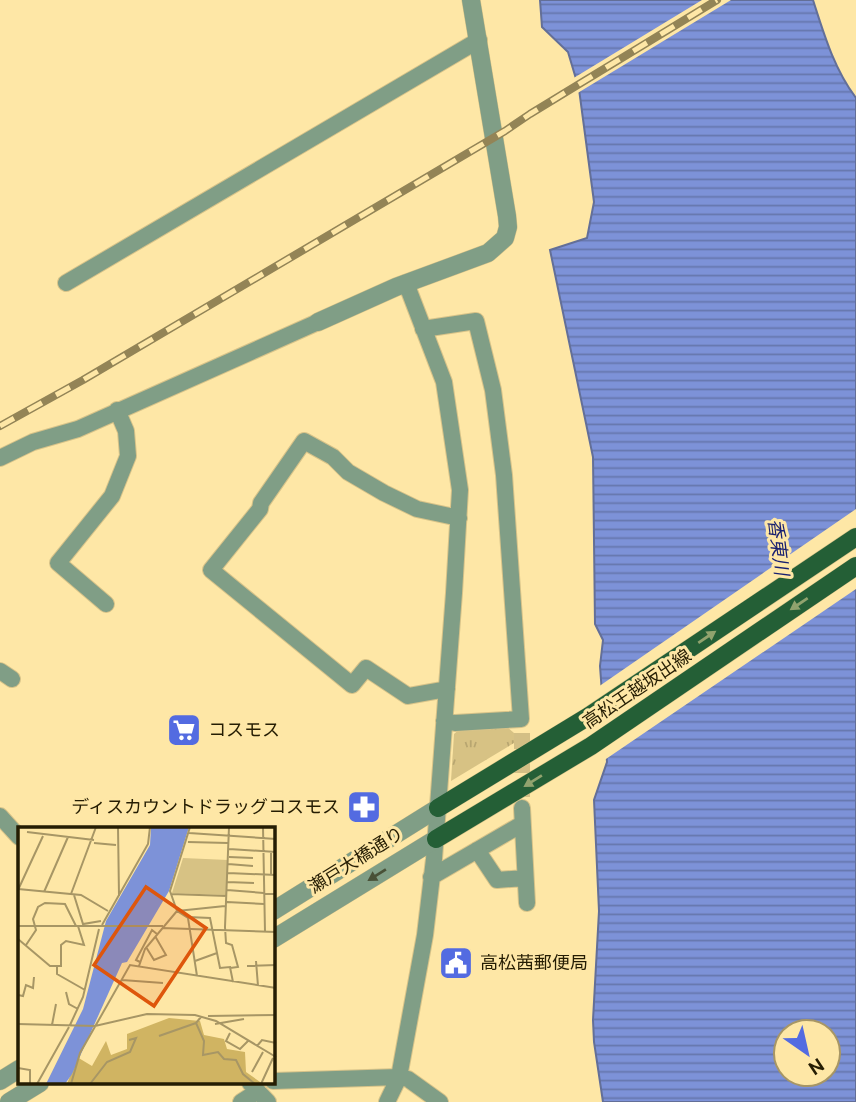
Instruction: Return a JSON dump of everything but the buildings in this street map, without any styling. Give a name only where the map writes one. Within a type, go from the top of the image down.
[{"type":"main road","name":"高松王越坂出線","points":[[438,808],[589,716],[856,537]]},
{"type":"main road","name":"高松王越坂出線","points":[[436,839],[591,746],[856,566]]},
{"type":"street","points":[[0,458],[33,442],[78,429],[406,284],[488,253],[505,238],[507,216],[471,0]]},
{"type":"street","points":[[66,283],[479,40]]},
{"type":"street","points":[[387,1102],[399,1077],[425,935],[436,839],[460,490],[444,382],[406,284]]},
{"type":"street","points":[[424,329],[476,321],[493,390],[504,475],[521,726],[444,721]]},
{"type":"street","points":[[106,604],[58,563],[112,496],[128,456],[125,431],[117,410]]},
{"type":"street","points":[[447,689],[408,696],[366,668],[352,685],[211,570],[260,509],[261,503],[303,440],[333,457],[348,472],[384,493],[417,509],[459,518]]},
{"type":"street","name":"瀬戸大橋通り","points":[[275,910],[438,808]]},
{"type":"street","points":[[0,816],[18,835]]},
{"type":"street","points":[[431,877],[477,850],[522,816],[527,903]]},
{"type":"street","name":"瀬戸大橋通り","points":[[275,938],[436,839]]},
{"type":"street","points":[[477,850],[497,880],[526,878]]},
{"type":"street","points":[[0,1081],[18,1070]]},
{"type":"street","points":[[275,1082],[399,1077],[408,1079],[440,1102]]},
{"type":"street","points":[[9,1102],[38,1084]]},
{"type":"street","points":[[242,1102],[259,1092]]},
{"type":"green space","points":[[507,727],[514,733],[514,743],[451,781],[454,734],[461,728]]},
{"type":"water","name":"香東川","points":[[540,0],[813,0],[836,63],[856,98],[856,1102],[603,1102],[593,1020],[599,911],[594,800],[607,762],[600,666],[603,640],[595,624],[593,457],[550,250],[587,238],[594,202],[579,89],[568,52],[542,27]]},
{"type":"pier","points":[[702,0],[731,0],[576,94],[572,79]]},
{"type":"pier","points":[[856,509],[856,589],[603,761],[598,687]]},
{"type":"tunnel","points":[[522,733],[522,808]]},
{"type":"railway","points":[[0,426],[83,380],[505,131],[717,0]]},
{"type":"place","name":"コスモス","points":[[184,730]]},
{"type":"place","name":"ディスカウントドラッグコスモス","points":[[364,807]]},
{"type":"place","name":"高松茜郵便局","points":[[456,963]]}]
